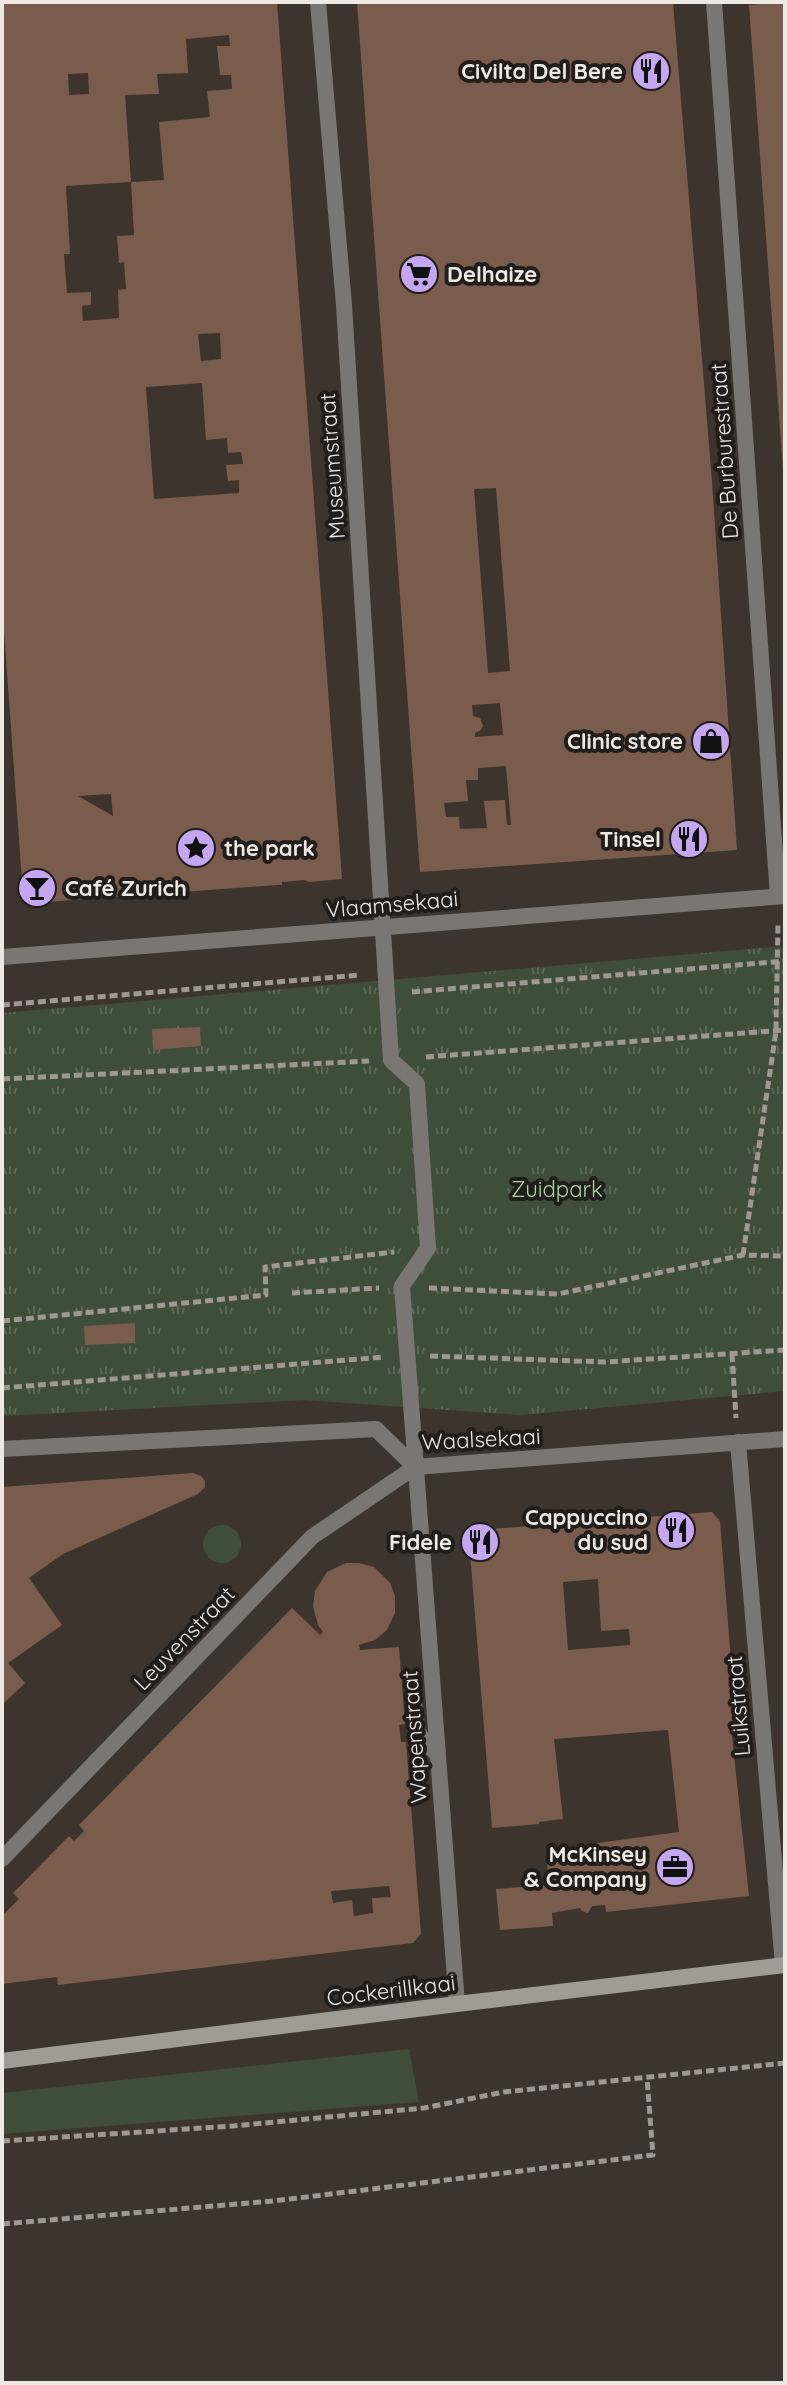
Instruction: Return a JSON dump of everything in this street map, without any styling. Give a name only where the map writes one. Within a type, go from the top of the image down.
[{"type":"street","name":"Museumstraat","points":[[318,2],[344,305],[391,1060]]},
{"type":"street","name":"De Burburestraat","points":[[714,2],[782,896]]},
{"type":"street","name":"Vlaamsekaai","points":[[2,957],[782,896]]},
{"type":"street","points":[[391,1060],[417,1084],[428,1248],[402,1286]]},
{"type":"street","name":"Wapenstraat","points":[[402,1286],[457,2004]]},
{"type":"street","name":"Waalsekaai","points":[[2,1449],[376,1429],[415,1467],[785,1439]]},
{"type":"street","name":"Luikstraat","points":[[738,1442],[784,1965]]},
{"type":"street","name":"Leuvenstraat","points":[[2,1859],[312,1537],[415,1467]]},
{"type":"street","points":[[414,1701],[417,1732],[437,1754]]},
{"type":"street","name":"Cockerillkaai","points":[[2,2061],[784,1965]]},
{"type":"path","points":[[743,1255],[776,1031],[782,896]]},
{"type":"path","points":[[387,994],[785,961]]},
{"type":"path","points":[[2,1005],[385,973]]},
{"type":"path","points":[[2,1079],[391,1060],[785,1030]]},
{"type":"path","points":[[2,1321],[266,1295],[265,1267],[428,1248]]},
{"type":"path","points":[[292,1293],[402,1286],[558,1294],[743,1255],[785,1256]]},
{"type":"path","points":[[2,1388],[407,1355],[605,1362],[785,1350]]},
{"type":"path","points":[[732,1354],[738,1442]]},
{"type":"path","points":[[2,2141],[205,2128],[408,2110],[504,2092],[785,2063]]},
{"type":"path","points":[[2,2224],[273,2201],[653,2155],[647,2078]]},
{"type":"green space","name":"Zuidpark","points":[[785,946],[785,1391],[520,1415],[304,1400],[2,1416],[2,1013]]},
{"type":"green space","points":[[222,1525],[235,1531],[241,1544],[235,1557],[222,1563],[209,1557],[203,1544],[209,1531]]},
{"type":"green space","points":[[409,2049],[419,2102],[2,2134],[2,2093]]},
{"type":"building","points":[[2,2],[277,2],[342,879],[33,903],[23,895],[2,603]],"holes":[[[229,35],[230,46],[217,46],[220,75],[231,75],[232,89],[207,91],[210,117],[159,122],[164,180],[131,182],[125,95],[159,94],[157,74],[188,73],[186,39]],[[88,73],[89,94],[69,95],[68,74]],[[131,182],[134,235],[117,236],[119,263],[124,262],[126,289],[118,290],[119,318],[83,321],[82,306],[91,305],[91,292],[67,293],[64,254],[70,254],[66,186]],[[220,333],[221,359],[201,361],[198,334]],[[202,383],[206,440],[227,438],[228,453],[241,452],[243,464],[226,465],[228,481],[239,480],[239,493],[154,499],[146,387]],[[111,794],[113,816],[78,796]]]},
{"type":"building","points":[[357,2],[673,2],[712,482],[737,850],[420,872]],"holes":[[[496,488],[510,671],[488,673],[474,489]],[[500,703],[503,735],[475,737],[483,726],[480,718],[473,716],[472,705]],[[506,766],[511,825],[507,825],[505,800],[484,801],[487,828],[460,829],[459,817],[446,817],[444,803],[468,801],[466,780],[478,780],[478,768]]]},
{"type":"building","points":[[785,2],[785,470],[783,470],[749,5]]},
{"type":"building","points":[[200,1027],[201,1046],[153,1050],[152,1029]]},
{"type":"building","points":[[135,1323],[135,1343],[85,1345],[84,1326]]},
{"type":"building","points":[[193,1473],[205,1481],[205,1487],[198,1494],[63,1554],[29,1578],[62,1625],[8,1663],[25,1683],[2,1705],[2,1487]]},
{"type":"building","points":[[712,1512],[720,1521],[736,1724],[731,1727],[749,1896],[606,1912],[605,1905],[592,1906],[588,1913],[580,1908],[552,1913],[553,1926],[500,1930],[496,1889],[549,1885],[546,1850],[679,1832],[668,1730],[554,1739],[563,1819],[492,1828],[469,1540],[478,1530]],"holes":[[[598,1579],[601,1631],[629,1629],[630,1645],[568,1650],[563,1582]]]},
{"type":"building","points":[[346,1563],[374,1567],[390,1583],[395,1596],[395,1613],[387,1630],[375,1640],[359,1645],[360,1650],[399,1647],[405,1724],[399,1725],[401,1742],[406,1742],[421,1934],[413,1943],[58,1985],[57,1977],[2,1984],[2,1916],[19,1899],[13,1893],[69,1836],[74,1841],[84,1831],[79,1825],[292,1608],[320,1635],[323,1632],[313,1606],[315,1591],[327,1572]],"holes":[[[389,1886],[391,1897],[372,1898],[373,1913],[354,1916],[352,1900],[333,1903],[331,1891]]]},
{"type":"place","name":"Civilta Del Bere","points":[[651,71]]},
{"type":"place","name":"Delhaize","points":[[419,274]]},
{"type":"place","name":"Clinic store","points":[[711,741]]},
{"type":"place","name":"Tinsel","points":[[689,839]]},
{"type":"place","name":"the park","points":[[196,848]]},
{"type":"place","name":"Café Zurich","points":[[37,888]]},
{"type":"place","name":"Cappuccino du sud","points":[[676,1530]]},
{"type":"place","name":"Fidele","points":[[480,1542]]},
{"type":"place","name":"McKinsey & Company","points":[[675,1867]]}]
